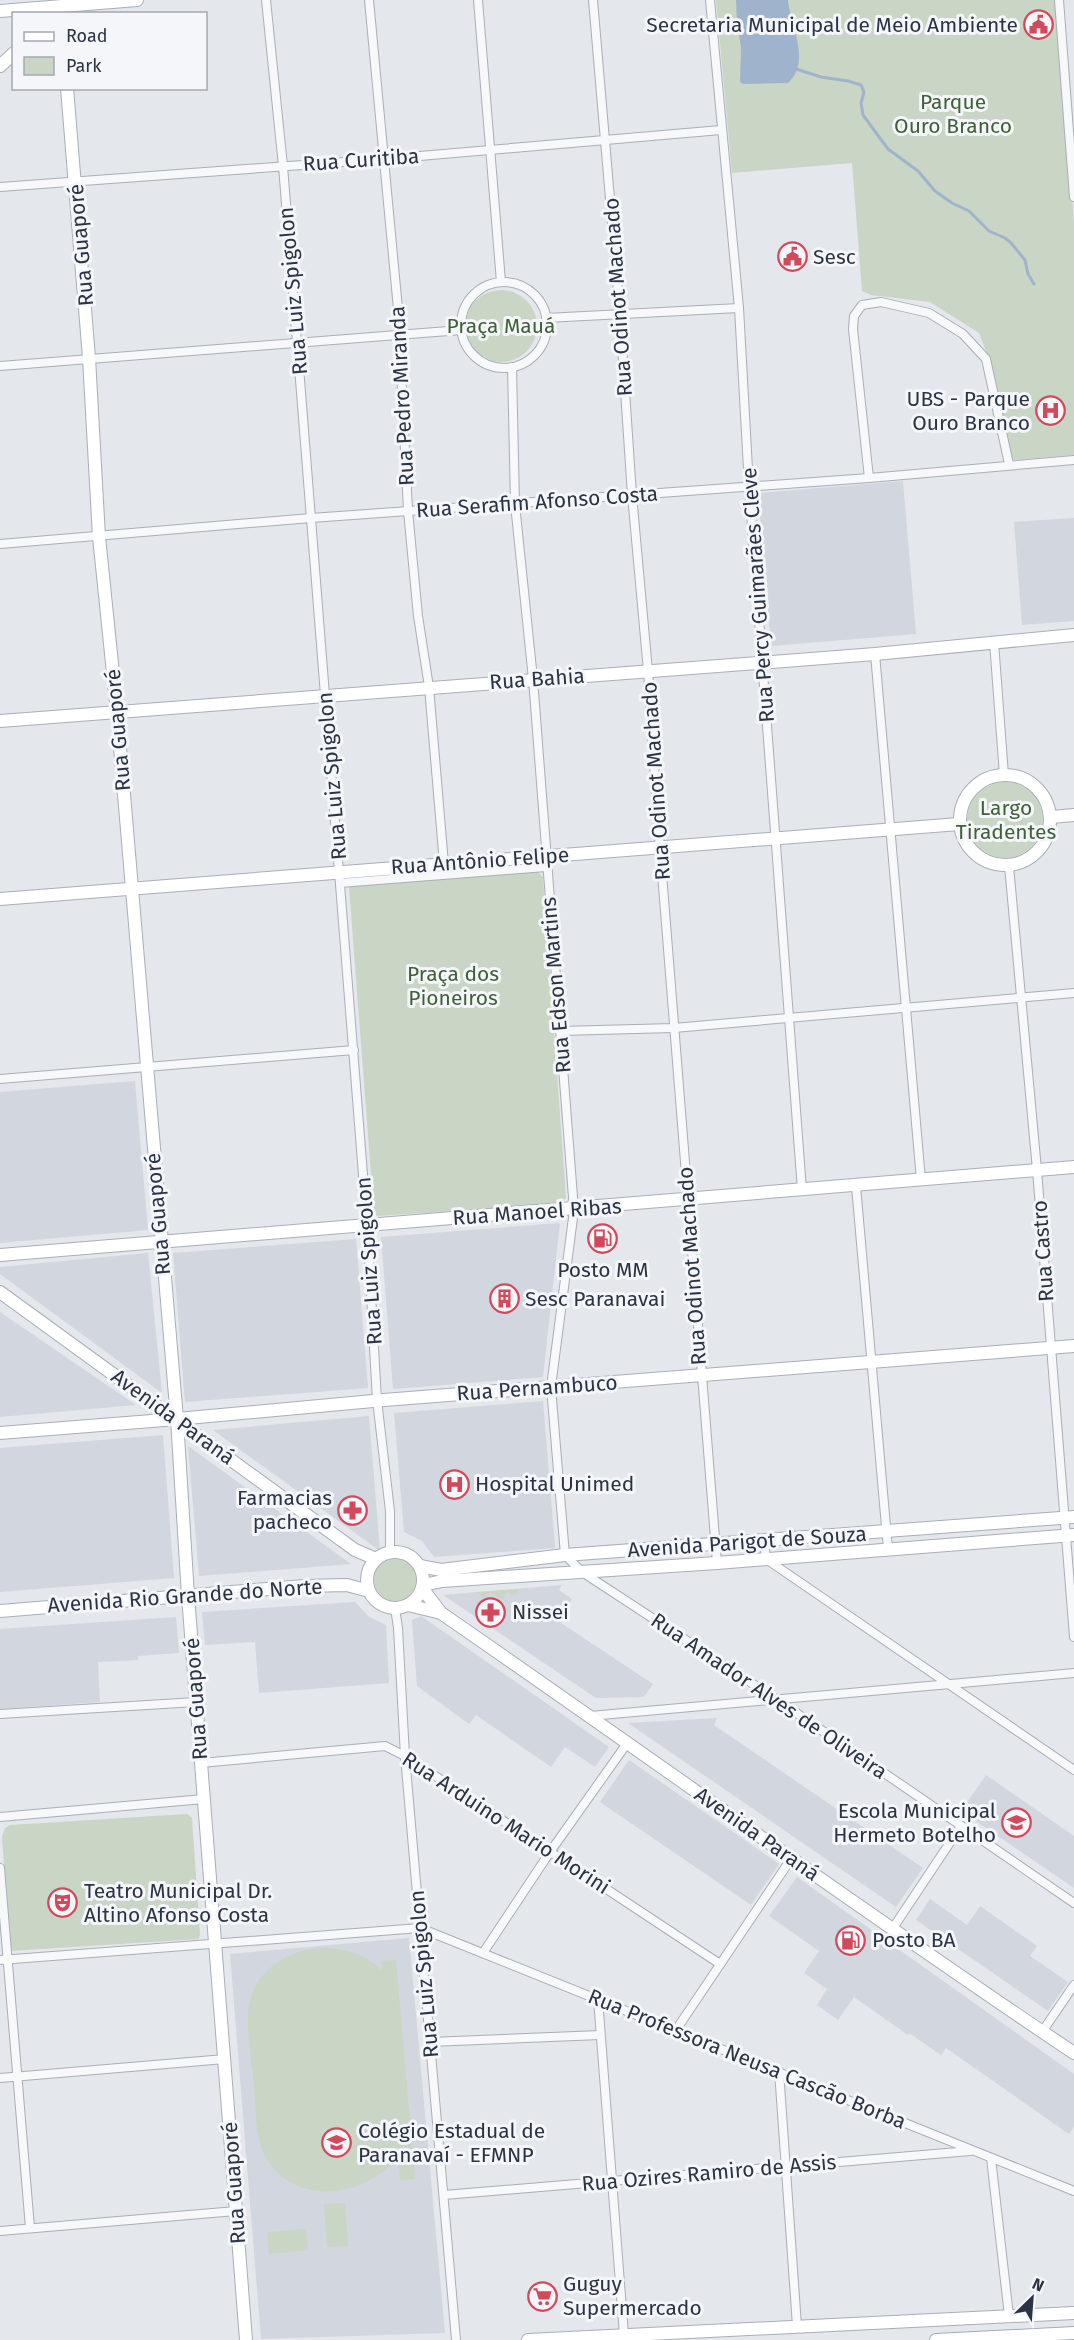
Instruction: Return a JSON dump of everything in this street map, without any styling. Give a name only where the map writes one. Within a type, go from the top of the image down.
[{"type":"street","points":[[0,11],[137,0]]},
{"type":"street","name":"Rua Luiz Spigolon","points":[[266,0],[283,166],[354,1050],[377,1401],[390,1511],[390,1552]]},
{"type":"street","name":"Rua Pedro Miranda","points":[[369,0],[399,336],[408,511],[418,616],[429,687],[444,864]]},
{"type":"street","points":[[478,0],[501,282]]},
{"type":"street","name":"Rua Odinot Machado","points":[[593,0],[620,316],[632,495],[648,671],[687,1200],[717,1563]]},
{"type":"street","name":"Rua Percy Guimarães Cleve","points":[[710,0],[739,308],[749,487],[802,1190]]},
{"type":"street","points":[[1059,0],[1070,105],[1074,197]]},
{"type":"street","points":[[0,66],[12,55]]},
{"type":"street","name":"Rua Guaporé","points":[[67,90],[89,358],[99,537],[117,712],[160,1242],[177,1419],[188,1596],[246,2340]]},
{"type":"street","name":"Rua Curitiba","points":[[0,187],[385,159],[721,130]]},
{"type":"street","points":[[501,282],[514,283],[535,296],[543,306],[546,318],[544,340],[539,350],[522,364],[512,367],[497,367],[484,363],[473,355],[465,343],[461,330],[464,307],[471,297],[479,290],[501,282]]},
{"type":"street","points":[[869,478],[853,328],[854,316],[862,304],[881,302],[929,313],[963,334],[986,358],[1009,464]]},
{"type":"street","points":[[546,318],[620,316],[739,308]]},
{"type":"street","points":[[0,366],[461,330]]},
{"type":"street","name":"Rua Edson Martins","points":[[512,367],[515,504],[533,679],[574,1210],[551,1387],[565,1555]]},
{"type":"street","name":"Rua Serafim Afonso Costa","points":[[0,544],[311,518],[869,478],[1074,460]]},
{"type":"street","name":"Rua Bahia","points":[[0,721],[875,654],[1074,635]]},
{"type":"street","points":[[994,642],[1004,775]]},
{"type":"street","points":[[875,654],[921,1180]]},
{"type":"street","points":[[1004,775],[1017,776],[1030,782],[1041,791],[1051,817],[1050,831],[1044,844],[1035,855],[1009,866],[981,859],[970,850],[959,824],[963,802],[976,784],[989,777],[1004,775]]},
{"type":"street","points":[[1051,817],[1074,815]]},
{"type":"street","name":"Rua Antônio Felipe","points":[[0,899],[132,888],[340,878],[546,861],[660,847],[959,824]]},
{"type":"street","name":"Rua Antônio Felipe","points":[[340,878],[444,864],[546,861]]},
{"type":"street","name":"Rua Castro","points":[[1009,866],[1037,1170],[1050,1348],[1069,1518],[1074,1637]]},
{"type":"street","points":[[560,1031],[674,1028],[1074,993]]},
{"type":"street","points":[[0,1079],[354,1050]]},
{"type":"street","name":"Rua Manoel Ribas","points":[[0,1255],[574,1210],[1074,1167]]},
{"type":"street","points":[[856,1186],[888,1549]]},
{"type":"street","name":"Avenida Paraná","points":[[0,1292],[355,1550],[376,1559]]},
{"type":"street","name":"Rua Pernambuco","points":[[0,1433],[1074,1346]]},
{"type":"street","name":"Avenida Parigot de Souza","points":[[420,1566],[441,1569],[565,1555],[1069,1518]]},
{"type":"street","name":"Avenida Parigot de Souza","points":[[422,1586],[442,1581],[717,1563],[1070,1535]]},
{"type":"street","points":[[764,1541],[766,1559],[951,1683],[1074,1770]]},
{"type":"street","points":[[390,1552],[410,1556],[420,1566],[422,1586],[417,1597],[408,1605],[395,1608],[378,1602],[369,1591],[367,1576],[376,1559],[390,1552]]},
{"type":"street","name":"Rua Amador Alves de Oliveira","points":[[565,1555],[582,1572],[776,1699],[1074,1903]]},
{"type":"street","name":"Avenida Rio Grande do Norte","points":[[0,1611],[347,1585],[369,1591]]},
{"type":"street","name":"Avenida Paraná","points":[[422,1586],[441,1613],[628,1742],[791,1859],[1074,2053]]},
{"type":"street","name":"Avenida Paraná","points":[[408,1605],[441,1613]]},
{"type":"street","name":"Rua Luiz Spigolon","points":[[395,1608],[405,1756],[456,2340]]},
{"type":"street","points":[[590,1716],[1074,1673]]},
{"type":"street","points":[[0,1714],[196,1702]]},
{"type":"street","points":[[483,1953],[550,1851],[628,1742]]},
{"type":"street","name":"Rua Arduino Mario Morini","points":[[201,1763],[385,1746],[405,1756],[720,1964]]},
{"type":"street","points":[[0,1817],[204,1799]]},
{"type":"street","points":[[892,1929],[961,1826]]},
{"type":"street","points":[[676,2031],[791,1859]]},
{"type":"street","points":[[0,1868],[4,1959],[30,2228]]},
{"type":"street","points":[[4,1959],[420,1928]]},
{"type":"street","name":"Rua Professora Neusa Cascão Borba","points":[[420,1928],[1074,2191]]},
{"type":"street","points":[[1042,2031],[1074,1985]]},
{"type":"street","points":[[598,1999],[624,2335]]},
{"type":"street","points":[[430,2042],[600,2035]]},
{"type":"street","points":[[0,2078],[225,2060]]},
{"type":"street","points":[[779,2071],[797,2326]]},
{"type":"street","name":"Rua Ozires Ramiro de Assis","points":[[444,2195],[973,2151]]},
{"type":"street","points":[[991,2158],[1009,2316]]},
{"type":"street","points":[[0,2231],[236,2211]]},
{"type":"street","points":[[528,2340],[1074,2313]]},
{"type":"street","points":[[936,2340],[1074,2333]]},
{"type":"shaded area","points":[[903,481],[916,634],[771,646],[758,493]]},
{"type":"shaded area","points":[[1074,518],[1074,621],[1022,625],[1014,522]]},
{"type":"shaded area","points":[[135,1081],[148,1230],[0,1243],[0,1092]]},
{"type":"shaded area","points":[[560,1223],[543,1377],[393,1389],[381,1237]]},
{"type":"shaded area","points":[[356,1239],[368,1388],[185,1402],[173,1253]]},
{"type":"shaded area","points":[[148,1253],[162,1393],[0,1274],[0,1267]]},
{"type":"shaded area","points":[[0,1312],[136,1405],[0,1417]]},
{"type":"shaded area","points":[[543,1401],[555,1548],[434,1557],[422,1541],[404,1532],[394,1413]]},
{"type":"shaded area","points":[[369,1416],[380,1551],[213,1430]]},
{"type":"shaded area","points":[[163,1435],[174,1578],[0,1592],[0,1448]]},
{"type":"shaded area","points":[[188,1446],[351,1564],[199,1576]]},
{"type":"shaded area","points":[[562,1585],[559,1590],[572,1599],[558,1621],[653,1684],[644,1697],[596,1698],[443,1595]]},
{"type":"shaded area","points":[[355,1602],[369,1617],[386,1625],[389,1683],[259,1693],[255,1642],[205,1645],[202,1612]]},
{"type":"shaded area","points":[[421,1616],[609,1747],[595,1767],[565,1747],[551,1767],[476,1715],[469,1724],[417,1686],[412,1620]]},
{"type":"shaded area","points":[[176,1617],[179,1653],[138,1656],[138,1660],[98,1662],[100,1702],[0,1709],[0,1629]]},
{"type":"shaded area","points":[[717,1718],[714,1725],[923,1868],[896,1907],[628,1723]]},
{"type":"shaded area","points":[[629,1760],[779,1864],[751,1905],[600,1802]]},
{"type":"shaded area","name":"Escola Municipal Hermeto Botelho","points":[[986,1775],[1074,1836],[1074,1888],[961,1811]]},
{"type":"shaded area","points":[[797,1877],[1074,2074],[1074,2127],[1069,2134],[946,2048],[941,2055],[854,1997],[838,2020],[817,2005],[827,1989],[804,1973],[819,1951],[769,1916]]},
{"type":"shaded area","points":[[930,1899],[967,1925],[980,1906],[1037,1946],[1030,1956],[1068,1982],[1048,2011],[916,1920]]},
{"type":"shaded area","name":"Colégio Estadual de Paranavaí - EFMNP","points":[[409,1938],[445,2333],[261,2339],[230,1954]]},
{"type":"green space","name":"Parque Ouro Branco","points":[[716,0],[1057,0],[1074,222],[1074,455],[1012,460],[989,359],[979,333],[930,302],[871,295],[862,291],[852,163],[732,173]]},
{"type":"green space","name":"Praça Mauá","points":[[501,290],[521,296],[531,306],[537,326],[531,346],[521,356],[501,362],[481,356],[471,346],[465,326],[471,306],[481,296]]},
{"type":"green space","name":"Largo Tiradentes","points":[[1005,782],[1019,785],[1032,793],[1040,806],[1043,820],[1040,834],[1032,847],[1019,855],[1005,858],[991,855],[978,847],[970,834],[967,820],[970,806],[978,793],[991,785]]},
{"type":"green space","name":"Praça dos Pioneiros","points":[[537,871],[543,877],[566,1198],[558,1204],[377,1216],[374,1213],[349,887]]},
{"type":"green space","points":[[395,1559],[410,1565],[416,1580],[410,1595],[395,1601],[380,1595],[374,1580],[380,1565]]},
{"type":"green space","points":[[520,1589],[514,1596],[507,1592],[502,1600],[490,1592],[485,1598],[476,1592]]},
{"type":"green space","points":[[187,1814],[192,1818],[199,1939],[10,1951],[2,1837],[5,1828],[10,1825]]},
{"type":"green space","points":[[323,1948],[355,1953],[369,1960],[382,1971],[381,1961],[396,1960],[415,2179],[400,2180],[398,2156],[385,2170],[369,2181],[351,2188],[332,2191],[313,2190],[295,2185],[279,2174],[262,2150],[249,2041],[250,2000],[255,1987],[272,1966],[296,1953]]},
{"type":"green space","points":[[345,2203],[348,2246],[327,2247],[324,2204]]},
{"type":"green space","points":[[306,2229],[308,2250],[269,2254],[267,2232]]},
{"type":"water","points":[[736,0],[788,0],[799,54],[795,74],[788,83],[743,84],[740,82],[741,47]]},
{"type":"waterway","points":[[793,68],[821,77],[861,85],[864,92],[861,103],[863,115],[888,149],[918,171],[935,191],[969,211],[989,231],[1011,243],[1025,260],[1028,274],[1034,284]]},
{"type":"place","name":"Secretaria Municipal de Meio Ambiente","points":[[1039,25]]},
{"type":"place","name":"Sesc","points":[[792,257]]},
{"type":"place","name":"UBS - Parque Ouro Branco","points":[[1051,411]]},
{"type":"place","name":"Posto MM","points":[[603,1239]]},
{"type":"place","name":"Sesc Paranavai","points":[[504,1299]]},
{"type":"place","name":"Hospital Unimed","points":[[454,1484]]},
{"type":"place","name":"Farmacias pacheco","points":[[353,1510]]},
{"type":"place","name":"Nissei","points":[[491,1612]]},
{"type":"place","name":"Escola Municipal Hermeto Botelho","points":[[1017,1823]]},
{"type":"place","name":"Teatro Municipal Dr. Altino Afonso Costa","points":[[63,1903]]},
{"type":"place","name":"Posto BA","points":[[851,1940]]},
{"type":"place","name":"Colégio Estadual de Paranavaí - EFMNP","points":[[337,2143]]},
{"type":"place","name":"Guguy Supermercado","points":[[542,2296]]}]
